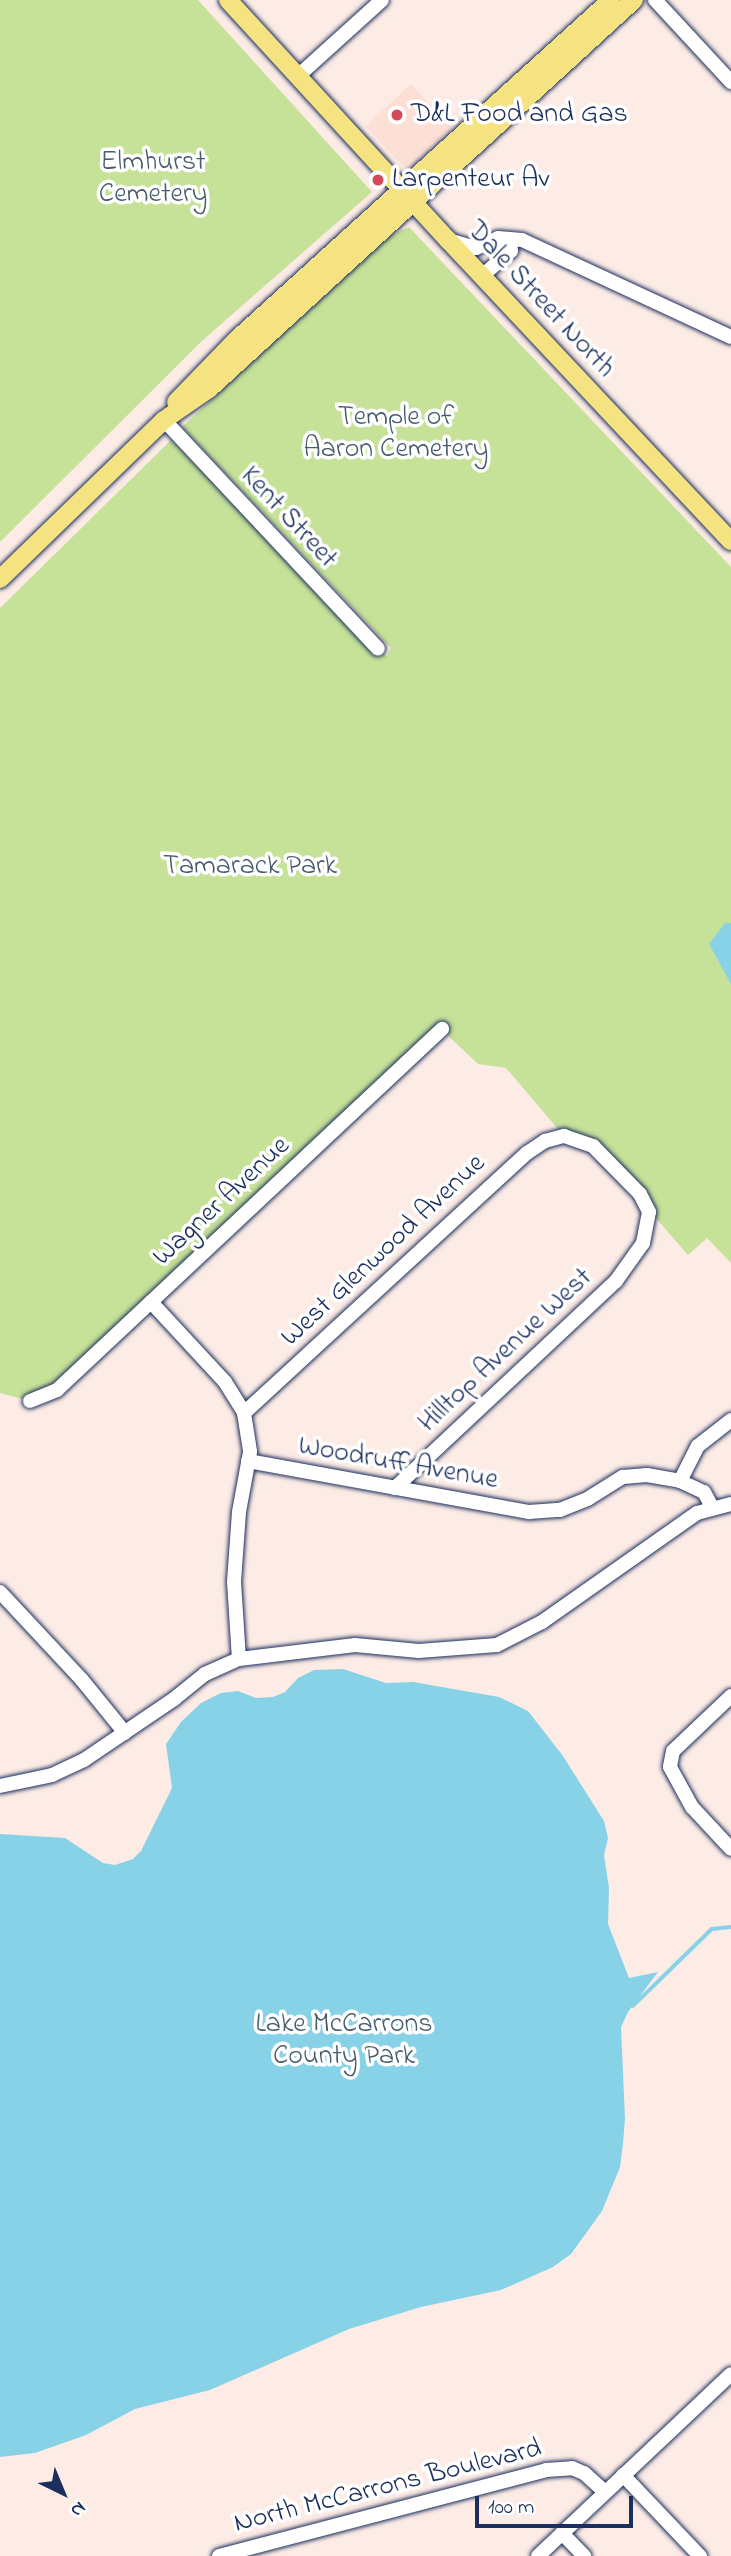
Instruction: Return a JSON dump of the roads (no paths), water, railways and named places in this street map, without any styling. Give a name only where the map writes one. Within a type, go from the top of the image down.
[{"type":"main road","name":"Dale Street North","points":[[228,0],[448,240],[731,541]]},
{"type":"main road","points":[[164,420],[175,403],[236,340],[611,0]]},
{"type":"main road","points":[[0,579],[164,420],[209,389],[634,0]]},
{"type":"street","points":[[298,76],[382,0]]},
{"type":"street","points":[[655,0],[731,82]]},
{"type":"street","points":[[448,240],[476,248],[498,238],[532,244],[731,337]]},
{"type":"street","points":[[482,276],[511,251],[510,239]]},
{"type":"street","name":"Kent Street","points":[[164,420],[378,649]]},
{"type":"street","name":"Wagner Avenue","points":[[30,1401],[57,1390],[442,1029]]},
{"type":"street","name":"West Glenwood Avenue","points":[[244,1413],[527,1153],[545,1141],[564,1136],[593,1146],[640,1194],[649,1212],[643,1243]]},
{"type":"street","name":"Hilltop Avenue West","points":[[395,1488],[616,1281],[643,1243]]},
{"type":"street","points":[[151,1302],[225,1382],[244,1413],[248,1461],[235,1548],[234,1614],[239,1659]]},
{"type":"street","points":[[680,1481],[698,1446],[731,1420]]},
{"type":"street","name":"Woodruff Avenue","points":[[248,1461],[519,1511],[545,1512],[575,1505],[623,1477],[647,1475],[680,1481],[704,1492],[712,1507]]},
{"type":"street","points":[[0,1786],[52,1775],[84,1760],[205,1674],[239,1659],[355,1645],[419,1651],[497,1644],[542,1622],[680,1524],[712,1507],[731,1504]]},
{"type":"street","points":[[0,1592],[82,1680],[125,1733]]},
{"type":"street","points":[[731,1696],[674,1751],[670,1767],[692,1807],[731,1849]]},
{"type":"street","points":[[538,2556],[731,2374]]},
{"type":"street","name":"North McCarrons Boulevard","points":[[219,2556],[546,2470],[572,2468],[583,2473],[605,2492]]},
{"type":"street","points":[[623,2475],[700,2556]]},
{"type":"street","points":[[562,2533],[584,2556]]},
{"type":"street","points":[[266,2544],[277,2556]]},
{"type":"water","points":[[725,923],[731,923],[731,984],[709,944]]},
{"type":"water","name":"Lake McCarrons County Park","points":[[343,1669],[386,1683],[413,1682],[499,1697],[528,1711],[563,1756],[604,1821],[608,1838],[604,1855],[609,1888],[608,1924],[629,1978],[658,1972],[628,2012],[621,2027],[625,2119],[623,2143],[620,2167],[602,2211],[571,2254],[553,2267],[501,2290],[421,2307],[349,2329],[210,2390],[135,2409],[86,2435],[35,2453],[0,2457],[0,1834],[65,1838],[103,1863],[115,1865],[133,1859],[141,1851],[172,1788],[166,1744],[181,1722],[201,1703],[221,1693],[238,1691],[256,1698],[273,1697],[285,1692],[298,1678],[314,1670]]},
{"type":"waterway","points":[[633,2006],[712,1929],[731,1927]]},
{"type":"place","name":"D&L Food and Gas","points":[[397,115]]},
{"type":"place","name":"Larpenteur Av","points":[[378,180]]},
{"type":"park label","name":"Elmhurst Cemetery","points":[[153,179]]},
{"type":"park label","name":"Temple of Aaron Cemetery","points":[[396,434]]},
{"type":"park label","name":"Tamarack Park","points":[[250,867]]}]
